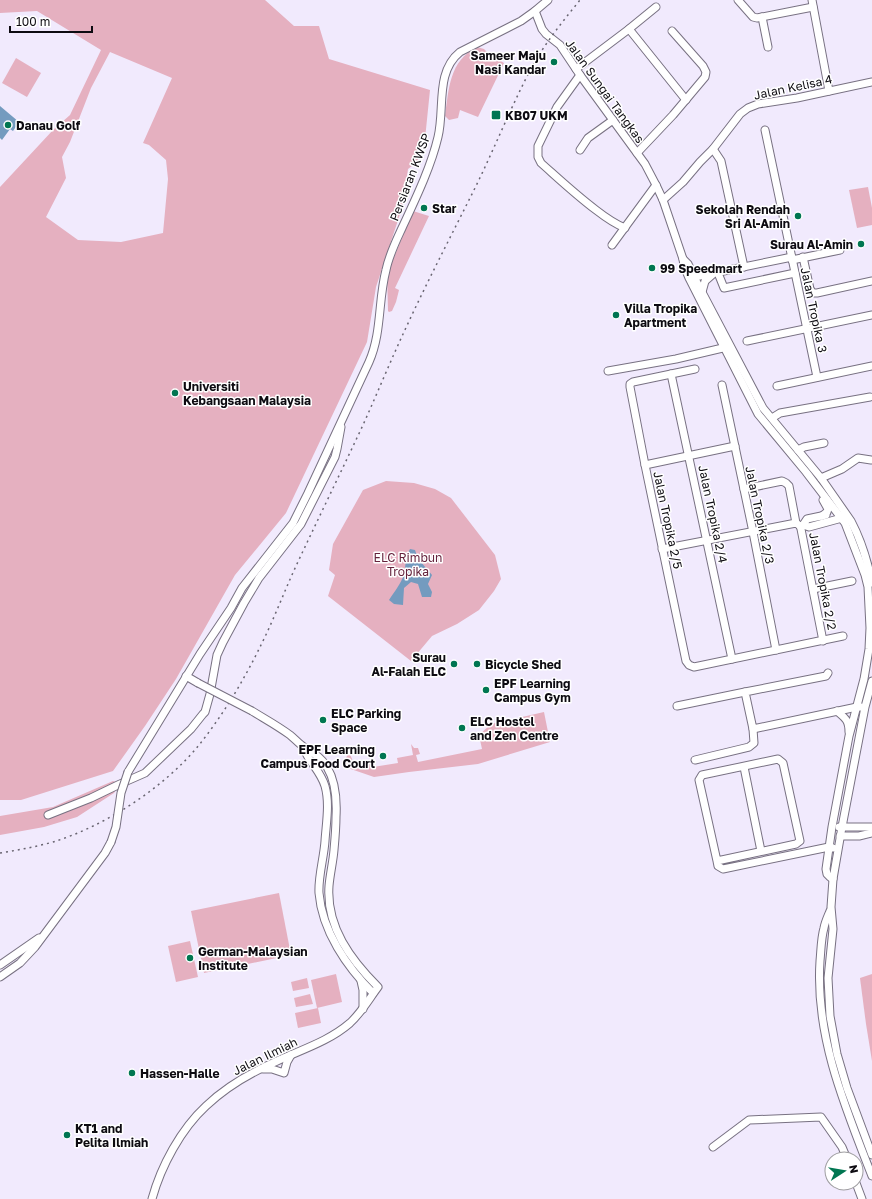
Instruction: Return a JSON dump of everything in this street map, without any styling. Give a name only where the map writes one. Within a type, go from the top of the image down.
[{"type":"street","name":"Persiaran KWSP","points":[[342,421],[375,348],[385,271],[435,150],[438,137],[444,78],[450,64],[456,55],[463,49],[502,32],[535,12],[548,0]]},
{"type":"street","points":[[738,0],[753,17],[757,18],[813,4],[830,90]]},
{"type":"street","points":[[625,228],[606,218],[584,201],[541,163],[538,157],[538,146],[554,113],[578,72],[656,7]]},
{"type":"street","name":"Jalan Sungai Tangkas","points":[[535,12],[542,29],[557,42],[645,164],[663,200],[683,258]]},
{"type":"street","points":[[762,17],[768,47]]},
{"type":"street","points":[[629,29],[686,100]]},
{"type":"street","points":[[636,153],[686,100],[704,77],[706,72],[703,66],[672,32]]},
{"type":"street","name":"Jalan Kelisa 4","points":[[663,200],[683,182],[713,149],[740,114],[748,108],[758,104],[797,98],[872,82]]},
{"type":"street","points":[[580,150],[588,138],[613,120]]},
{"type":"street","name":"Jalan Tropika 3","points":[[765,130],[817,377]]},
{"type":"street","points":[[713,149],[721,161],[744,267]]},
{"type":"street","points":[[612,245],[657,187]]},
{"type":"street","points":[[691,278],[840,250]]},
{"type":"street","points":[[683,258],[689,267],[696,272],[713,273]]},
{"type":"street","points":[[683,258],[684,266],[763,408],[772,418],[796,454],[854,527],[866,561],[872,584]]},
{"type":"street","points":[[803,258],[810,288],[813,292],[817,293],[872,281]]},
{"type":"street","points":[[689,267],[691,278],[702,292],[758,414],[821,478],[839,510]]},
{"type":"street","points":[[713,273],[724,288],[795,273]]},
{"type":"street","points":[[702,292],[705,281],[713,273]]},
{"type":"street","points":[[747,341],[872,315]]},
{"type":"street","points":[[608,371],[676,359],[728,347]]},
{"type":"street","points":[[777,386],[872,366]]},
{"type":"street","points":[[671,374],[695,369]]},
{"type":"street","name":"Jalan Tropika 2/5","points":[[671,374],[633,382],[630,384],[662,549],[686,661],[689,665],[694,667],[732,659]]},
{"type":"street","name":"Jalan Tropika 2/4","points":[[671,374],[732,659]]},
{"type":"street","name":"Jalan Tropika 2/3","points":[[722,385],[776,650]]},
{"type":"street","points":[[772,418],[780,413],[870,397]]},
{"type":"street","points":[[0,977],[20,963],[35,947],[105,853],[111,842],[116,827],[122,793],[128,772],[186,676],[231,608],[242,588],[293,523],[342,421]]},
{"type":"street","points":[[48,815],[91,798],[145,773],[191,729],[205,712],[217,655],[223,642],[259,578],[294,535],[304,518],[335,457],[342,421]]},
{"type":"street","points":[[822,516],[827,512],[828,507],[794,463],[796,454],[804,447],[824,443]]},
{"type":"street","points":[[645,464],[735,446]]},
{"type":"street","points":[[821,478],[842,469],[858,458],[871,460]]},
{"type":"street","name":"Jalan Tropika 2/2","points":[[744,489],[782,481],[788,486],[801,529],[823,641]]},
{"type":"street","points":[[800,525],[807,519],[839,510]]},
{"type":"street","points":[[662,549],[753,532],[800,525],[809,527],[844,516]]},
{"type":"street","points":[[833,879],[827,874],[832,827],[869,649],[870,613],[868,587],[844,516]]},
{"type":"street","points":[[813,589],[852,581]]},
{"type":"street","points":[[732,659],[843,636]]},
{"type":"street","points":[[677,706],[826,676],[828,673]]},
{"type":"street","points":[[186,676],[198,684],[269,721],[290,735],[303,747],[316,754],[331,773],[336,793],[334,850],[329,887],[332,914],[342,942],[376,990]]},
{"type":"street","points":[[872,681],[865,707],[833,879],[831,907],[833,928],[828,978],[830,1016],[837,1054],[872,1155]]},
{"type":"street","points":[[695,760],[749,747],[754,743],[747,692]]},
{"type":"street","points":[[837,711],[855,701],[860,695]]},
{"type":"street","points":[[753,730],[837,711],[865,707]]},
{"type":"street","points":[[837,711],[849,724],[850,736]]},
{"type":"street","points":[[303,747],[323,778],[325,786],[327,806],[319,886],[320,900],[327,926],[341,954],[360,980],[363,990],[363,1009]]},
{"type":"street","points":[[717,861],[796,844],[800,841],[783,763],[778,759],[702,775],[699,780],[718,866],[723,869],[829,847],[838,848]]},
{"type":"street","points":[[744,767],[761,851]]},
{"type":"street","points":[[832,827],[872,827]]},
{"type":"street","points":[[840,836],[859,836],[872,833]]},
{"type":"street","points":[[831,907],[824,928],[819,978],[823,1023],[830,1056],[840,1089],[872,1176]]},
{"type":"street","points":[[0,965],[46,933]]},
{"type":"street","points":[[360,980],[376,990]]},
{"type":"street","name":"Jalan Ilmiah","points":[[152,1199],[162,1170],[169,1156],[194,1119],[206,1106],[226,1089],[260,1069],[315,1044],[350,1023],[363,1009],[376,990]]},
{"type":"street","points":[[260,1069],[272,1069],[284,1073],[291,1054]]},
{"type":"street","points":[[713,1147],[749,1120],[820,1117],[844,1151]]},
{"type":"green space","name":"Universiti Kebangsaan Malaysia","points":[[0,0],[265,0],[294,26],[319,26],[329,59],[430,90],[425,139],[417,162],[408,169],[403,205],[376,287],[367,342],[286,513],[235,575],[176,679],[113,771],[21,800],[0,800],[0,187],[53,130],[70,115],[101,50],[37,11],[0,13]],"holes":[[[110,52],[172,78],[143,143],[149,145],[166,160],[168,179],[163,233],[121,242],[78,240],[46,217],[66,178],[62,157],[70,142],[91,88]]]},
{"type":"green space","points":[[477,47],[484,49],[489,54],[504,63],[478,117],[460,110],[458,118],[449,120],[445,116],[452,77],[461,60]]},
{"type":"green space","points":[[16,58],[41,73],[27,97],[2,83]]},
{"type":"green space","points":[[868,187],[872,208],[872,225],[857,228],[849,190]]},
{"type":"green space","points":[[413,211],[429,216],[395,288],[399,290],[396,302],[392,311],[389,312],[387,274]]},
{"type":"green space","name":"ELC Rimbun Tropika","points":[[386,481],[414,483],[435,489],[451,498],[495,555],[501,579],[494,591],[479,610],[457,624],[432,636],[411,661],[328,596],[335,575],[329,570],[333,544],[363,490]]},
{"type":"green space","points":[[544,712],[550,742],[478,764],[374,777],[342,766],[349,752],[355,766],[372,763],[373,767],[398,763],[397,758],[413,755],[411,744],[414,748],[418,748],[420,754],[416,755],[418,762],[482,749],[479,735],[491,724]]},
{"type":"green space","points":[[113,781],[116,782],[117,788],[114,793],[77,817],[44,827],[0,835],[0,816],[53,807]]},
{"type":"green space","points":[[279,893],[291,955],[204,973],[191,911]]},
{"type":"green space","points":[[190,941],[198,977],[176,982],[168,946]]},
{"type":"green space","points":[[336,974],[342,1002],[317,1008],[311,980]]},
{"type":"green space","points":[[872,974],[872,1061],[860,978]]},
{"type":"green space","points":[[307,978],[309,988],[293,991],[291,982]]},
{"type":"green space","points":[[310,994],[313,1004],[296,1007],[294,998]]},
{"type":"green space","points":[[318,1008],[321,1023],[298,1028],[295,1013]]},
{"type":"water","name":"Danau Golf","points":[[0,106],[19,122],[13,131],[10,129],[2,140],[0,138]]},
{"type":"water","points":[[410,549],[415,550],[420,560],[432,575],[428,584],[432,592],[431,597],[422,597],[418,584],[411,582],[404,588],[403,605],[394,604],[389,600],[403,578],[406,558]]},
{"type":"railway","points":[[0,853],[53,842],[73,835],[113,816],[132,804],[169,776],[185,761],[199,745],[225,709],[266,635],[296,566],[363,425],[412,314],[481,176],[533,65],[543,48],[580,0]]},
{"type":"place","name":"Sameer Maju Nasi Kandar","points":[[554,62]]},
{"type":"place","name":"KB07 UKM","points":[[496,115]]},
{"type":"place","name":"Danau Golf","points":[[8,125]]},
{"type":"place","name":"Star","points":[[424,208]]},
{"type":"place","name":"Sekolah Rendah Sri Al-Amin","points":[[798,216]]},
{"type":"place","name":"Surau Al-Amin","points":[[861,244]]},
{"type":"place","name":"99 Speedmart","points":[[652,268]]},
{"type":"place","name":"Villa Tropika Apartment","points":[[616,315]]},
{"type":"place","name":"Universiti Kebangsaan Malaysia","points":[[175,393]]},
{"type":"place","name":"Surau Al-Falah ELC","points":[[454,664]]},
{"type":"place","name":"Bicycle Shed","points":[[477,664]]},
{"type":"place","name":"EPF Learning Campus Gym","points":[[486,690]]},
{"type":"place","name":"ELC Parking Space","points":[[323,720]]},
{"type":"place","name":"ELC Hostel and Zen Centre","points":[[462,728]]},
{"type":"place","name":"EPF Learning Campus Food Court","points":[[383,756]]},
{"type":"place","name":"German-Malaysian Institute","points":[[190,958]]},
{"type":"place","name":"Hassen-Halle","points":[[132,1073]]},
{"type":"place","name":"KT1 and Pelita Ilmiah","points":[[67,1135]]}]
